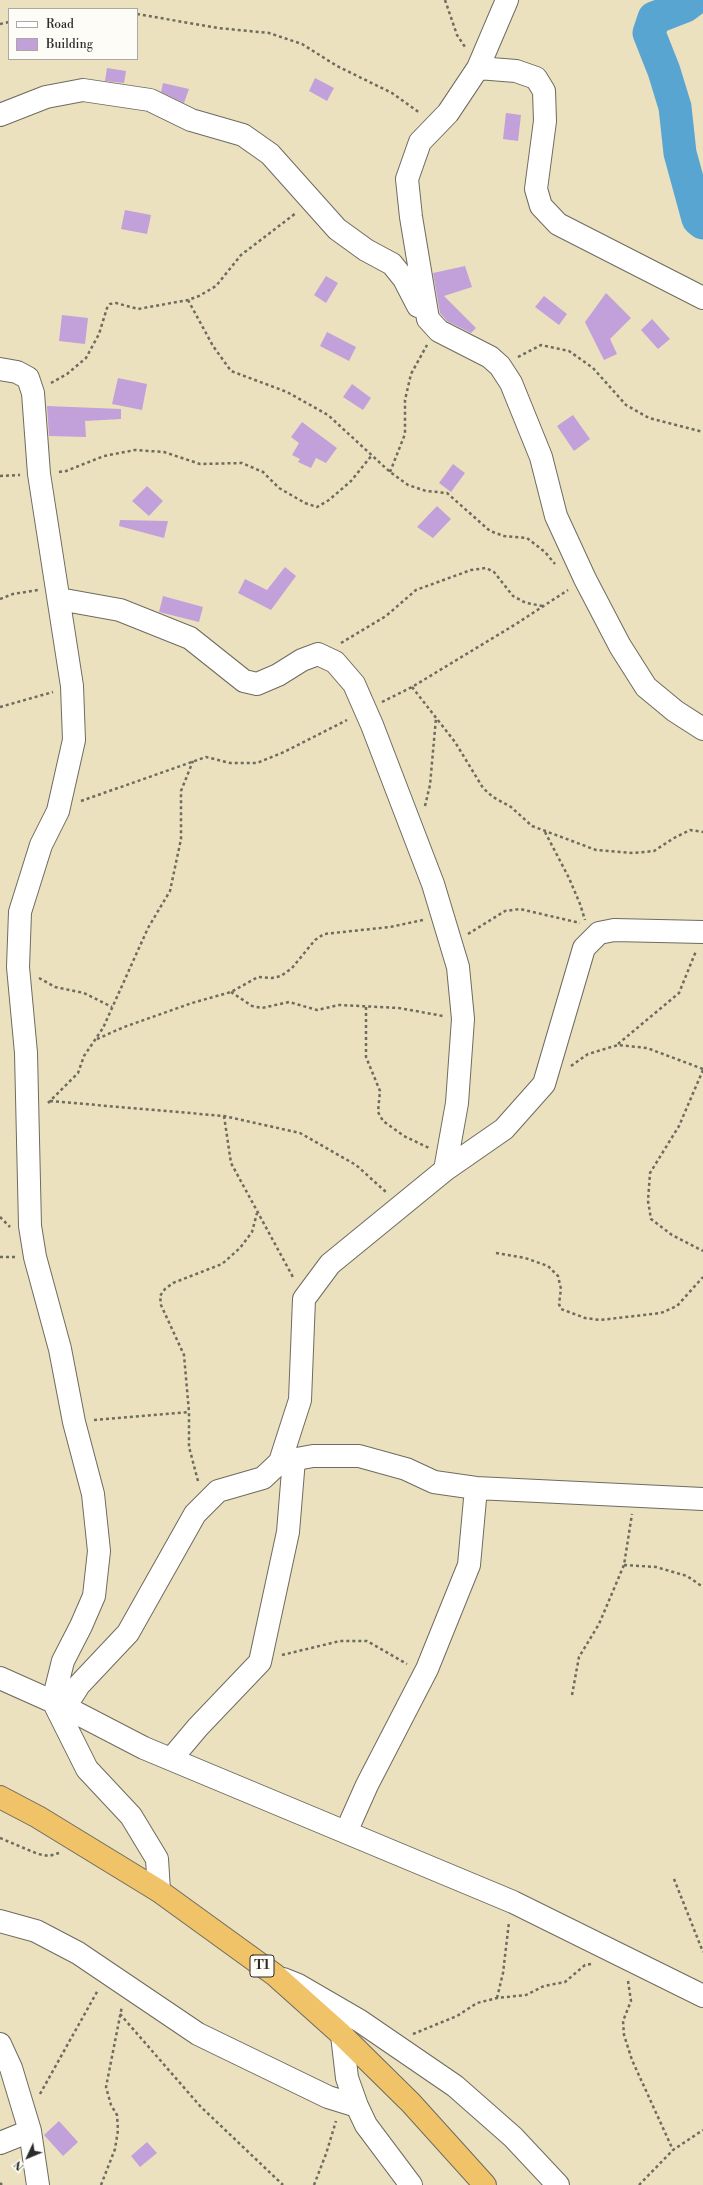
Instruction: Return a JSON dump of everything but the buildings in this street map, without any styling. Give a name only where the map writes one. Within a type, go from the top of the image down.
[{"type":"highway","name":"T1","points":[[0,1798],[38,1817],[159,1891],[275,1976],[342,2035],[411,2103],[485,2185]]},
{"type":"street","points":[[434,325],[412,224],[407,179],[420,142],[448,113],[478,68],[507,0]]},
{"type":"street","points":[[478,68],[516,71],[536,78],[544,91],[545,121],[536,189],[541,206],[558,224],[703,298]]},
{"type":"street","points":[[0,115],[46,96],[83,90],[150,100],[191,120],[243,135],[270,154],[337,230],[366,250],[392,264],[404,279],[414,302],[434,325],[490,357],[500,366],[511,383],[541,457],[556,516],[585,579],[620,646],[646,687],[675,711],[703,728]]},
{"type":"street","points":[[0,369],[17,372],[28,378],[33,393],[39,474],[72,686],[74,740],[58,811],[41,845],[20,912],[18,967],[26,1053],[30,1226],[40,1279],[60,1349],[74,1422],[92,1494],[99,1551],[94,1596],[63,1661],[59,1704],[87,1769],[131,1816],[157,1859],[159,1891]]},
{"type":"street","points":[[58,593],[120,610],[190,638],[244,681],[257,684],[278,675],[302,660],[318,654],[335,662],[354,684],[434,884],[458,967],[463,1019],[458,1103],[447,1160]]},
{"type":"street","points":[[170,1759],[198,1727],[260,1662],[288,1532],[287,1461],[300,1400],[304,1299],[330,1264],[401,1206],[447,1160],[504,1129],[544,1084],[584,948],[599,933],[614,930],[700,941]]},
{"type":"street","points":[[59,1704],[128,1633],[195,1514],[218,1491],[263,1478],[287,1461],[313,1456],[359,1456],[406,1469],[434,1482],[476,1488],[703,1499]]},
{"type":"street","points":[[346,1832],[367,1785],[427,1669],[469,1565],[476,1488]]},
{"type":"street","points":[[2,1676],[144,1748],[513,1902],[703,1996]]},
{"type":"street","points":[[0,1921],[36,1931],[78,1953],[198,2034],[328,2097],[349,2104],[410,2185]]},
{"type":"street","points":[[275,1976],[298,1984],[455,2086],[513,2137],[558,2185]]},
{"type":"street","points":[[342,2035],[349,2104]]},
{"type":"street","points":[[0,2044],[11,2068],[28,2124],[38,2185]]},
{"type":"street","points":[[0,2143],[28,2124]]},
{"type":"path","points":[[445,0],[457,35],[478,68]]},
{"type":"path","points":[[138,14],[218,28],[269,33],[302,44],[337,66],[392,93],[437,124]]},
{"type":"path","points":[[33,393],[67,374],[86,358],[99,334],[106,308],[110,304],[116,303],[138,309],[188,300],[216,286],[241,255],[312,201]]},
{"type":"path","points":[[188,300],[213,346],[231,371],[287,392],[328,415],[390,472],[408,485],[426,491],[446,493],[490,531],[504,536],[527,538],[545,552],[556,566]]},
{"type":"path","points":[[390,472],[405,434],[405,400],[411,374],[434,325]]},
{"type":"path","points":[[500,366],[541,345],[569,351],[593,368],[626,405],[649,418],[703,432]]},
{"type":"path","points":[[39,474],[66,471],[104,456],[135,450],[164,452],[200,464],[242,463],[263,472],[278,488],[305,503],[317,507],[329,500],[351,481],[372,455]]},
{"type":"path","points":[[318,654],[357,634],[386,616],[416,590],[471,570],[486,568],[494,572],[513,596],[526,603],[543,606]]},
{"type":"path","points":[[58,811],[109,790],[151,778],[193,760],[206,757],[230,763],[257,763],[284,752],[412,687],[585,579]]},
{"type":"path","points":[[0,599],[13,594],[58,593]]},
{"type":"path","points":[[0,707],[72,686]]},
{"type":"path","points":[[412,687],[455,742],[483,788],[493,797],[511,807],[532,826],[596,850],[634,853],[654,852],[674,838],[690,830],[703,832]]},
{"type":"path","points":[[414,835],[424,812],[430,785],[436,717]]},
{"type":"path","points":[[28,1119],[50,1101],[78,1073],[84,1056],[97,1039],[148,928],[170,891],[181,839],[181,791],[193,760]]},
{"type":"path","points":[[451,944],[505,911],[520,909],[586,925],[580,904],[544,831]]},
{"type":"path","points":[[97,1039],[124,1027],[192,1003],[230,992],[258,977],[272,978],[281,976],[292,968],[315,940],[324,934],[390,927],[443,916]]},
{"type":"path","points":[[618,1045],[679,994],[700,941]]},
{"type":"path","points":[[18,967],[55,987],[84,992],[112,1007]]},
{"type":"path","points":[[230,992],[252,1006],[262,1008],[289,1002],[317,1010],[339,1005],[399,1008],[463,1019]]},
{"type":"path","points":[[366,1007],[366,1057],[380,1091],[378,1112],[383,1121],[447,1160]]},
{"type":"path","points":[[569,1067],[588,1054],[618,1045],[647,1048],[703,1069],[679,1126],[650,1173],[648,1201],[652,1219],[672,1235],[703,1251]]},
{"type":"path","points":[[50,1101],[224,1116],[300,1133],[356,1166],[401,1206]]},
{"type":"path","points":[[224,1116],[231,1163],[304,1299]]},
{"type":"path","points":[[195,1514],[199,1488],[197,1472],[189,1447],[189,1412],[184,1355],[161,1305],[160,1296],[165,1289],[173,1284],[222,1264],[240,1248],[252,1232],[258,1213]]},
{"type":"path","points":[[496,1253],[525,1258],[548,1266],[558,1276],[561,1289],[559,1304],[561,1309],[585,1318],[600,1320],[666,1311],[677,1306],[703,1277]]},
{"type":"path","points":[[74,1422],[189,1412]]},
{"type":"path","points":[[572,1695],[579,1658],[598,1624],[624,1565],[631,1530],[634,1496]]},
{"type":"path","points":[[624,1565],[656,1567],[687,1576],[703,1587]]},
{"type":"path","points":[[260,1662],[292,1651],[340,1641],[367,1641],[405,1664],[427,1669]]},
{"type":"path","points":[[0,1838],[21,1849],[49,1856],[86,1846]]},
{"type":"path","points":[[674,1879],[703,1952]]},
{"type":"path","points":[[497,1998],[503,1973],[505,1943],[513,1902]]},
{"type":"path","points":[[383,2038],[416,2034],[457,2016],[477,2003],[497,1998],[526,1995],[544,1986],[565,1982],[585,1965],[596,1962]]},
{"type":"path","points":[[28,2124],[108,1972]]},
{"type":"path","points":[[627,1973],[631,2001],[623,2022],[624,2035],[632,2060],[673,2150]]},
{"type":"path","points":[[101,2185],[115,2149],[118,2130],[117,2115],[111,2105],[106,2087],[120,2014],[129,1986]]},
{"type":"path","points":[[120,2014],[200,2106],[283,2185]]},
{"type":"path","points":[[314,2185],[326,2154],[349,2104]]},
{"type":"path","points":[[639,2185],[673,2150],[703,2130]]},
{"type":"waterway","points":[[693,0],[685,6],[654,18],[649,33],[664,71],[675,107],[680,153],[698,219],[703,223]]}]
